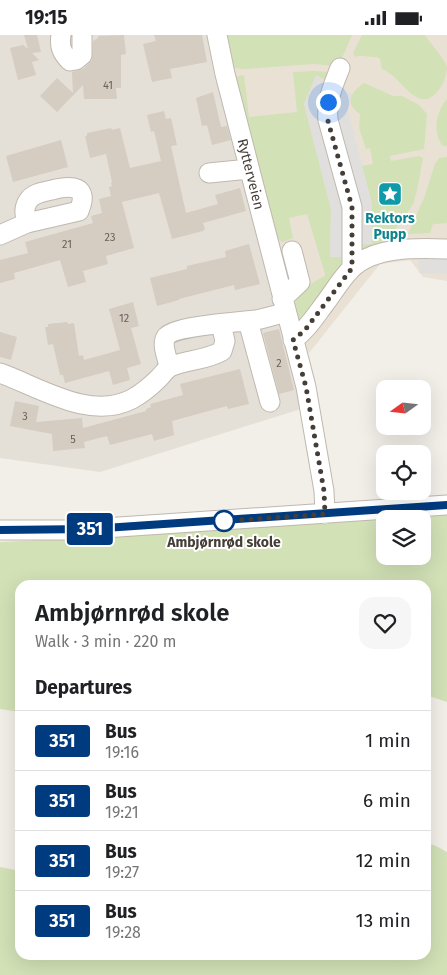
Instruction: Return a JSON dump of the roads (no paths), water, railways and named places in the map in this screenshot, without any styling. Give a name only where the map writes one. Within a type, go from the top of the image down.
[{"type":"street","points":[[61,35],[60,47],[63,55],[70,61],[76,60],[82,55],[82,35]]},
{"type":"street","name":"Rytterveien","points":[[217,35],[249,169],[306,387],[324,491],[325,514]]},
{"type":"street","points":[[340,68],[331,90],[327,111],[328,121],[352,207],[352,268]]},
{"type":"street","points":[[209,173],[249,169]]},
{"type":"street","points":[[0,235],[27,223]]},
{"type":"street","points":[[293,340],[305,330],[352,268],[360,262],[382,253],[401,249],[447,249]]},
{"type":"street","points":[[169,367],[164,344],[168,335],[206,324],[248,321],[284,306],[300,282],[292,251]]},
{"type":"street","points":[[248,321],[270,402]]},
{"type":"street","points":[[0,373],[60,398],[78,403],[104,405],[130,400],[143,393],[169,367],[213,357],[222,351],[225,341],[221,324]]},
{"type":"street","points":[[0,530],[74,530],[447,505]]},
{"type":"place","name":"Rektors Pupp","points":[[390,194]]},
{"type":"place","name":"Ambjørnrød skole","points":[[224,521]]}]
